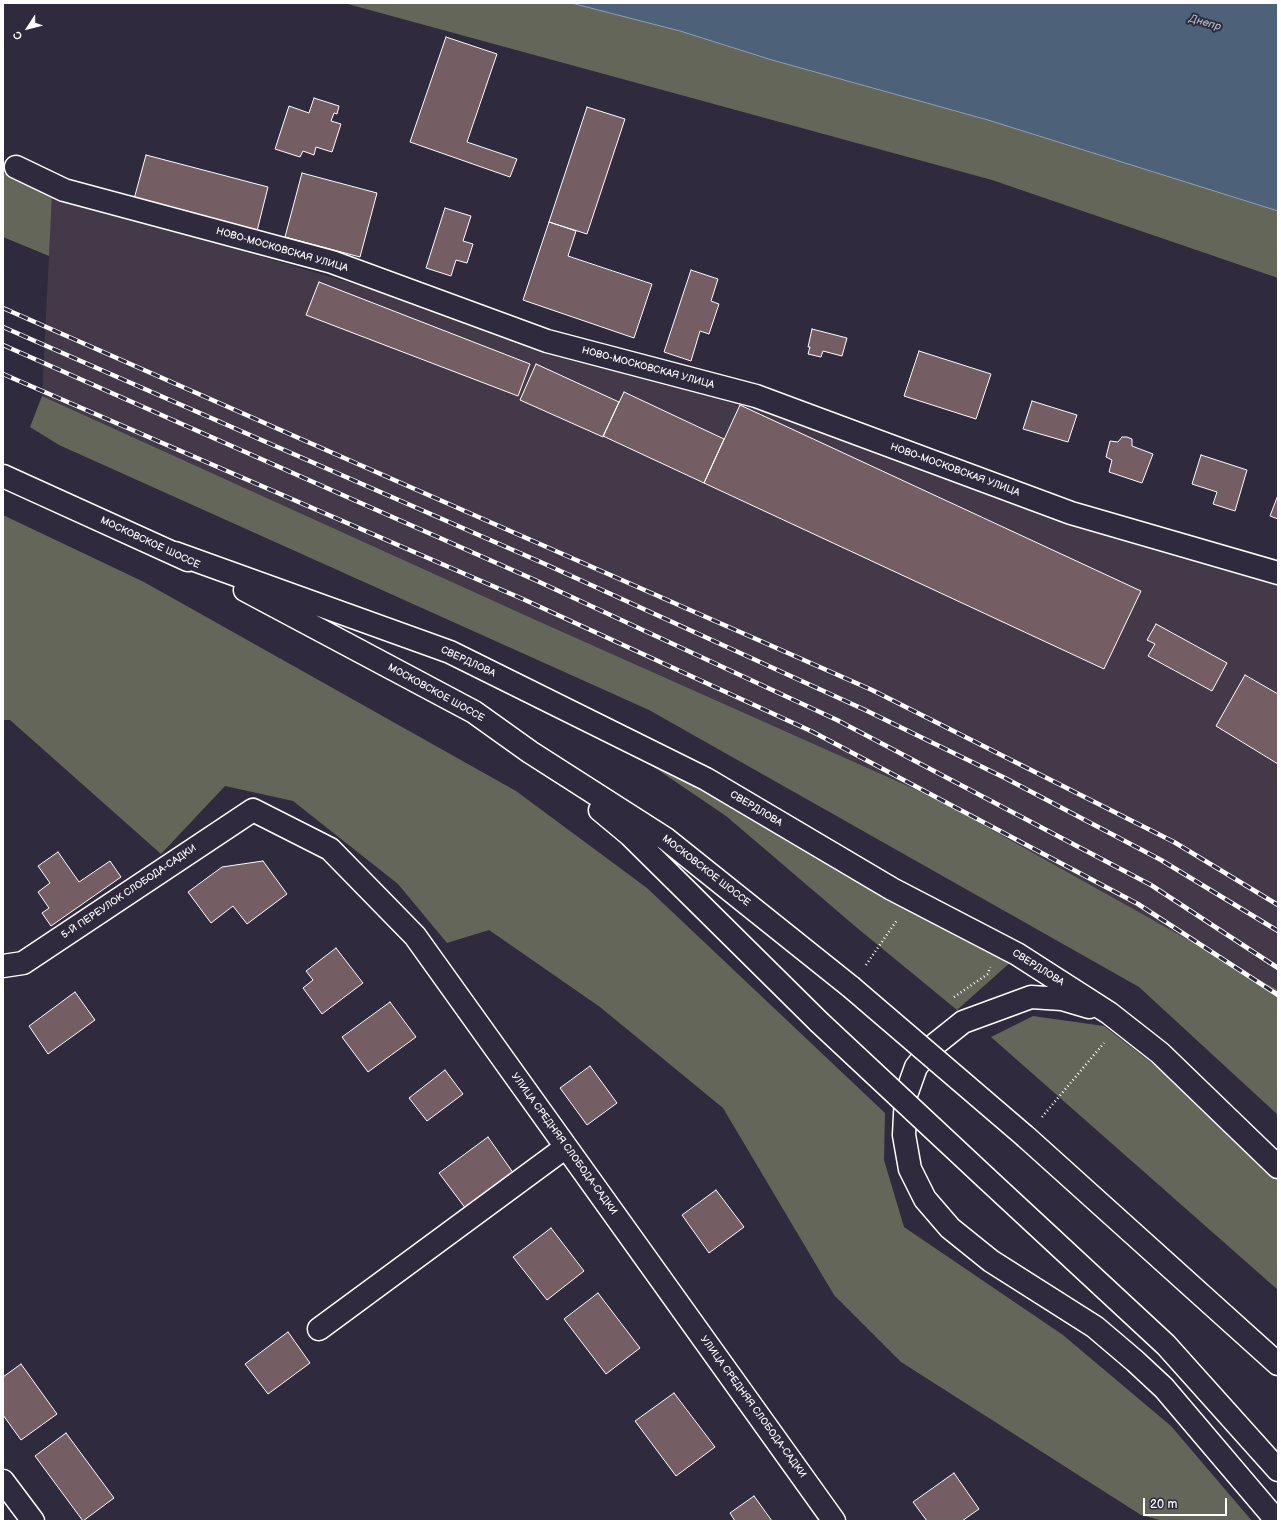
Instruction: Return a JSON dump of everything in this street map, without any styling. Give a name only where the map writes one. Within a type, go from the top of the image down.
[{"type":"main road","name":"НОВО-МОСКОВСКАЯ УЛИЦА","points":[[16,167],[64,190],[332,262],[547,340],[756,396],[1071,513],[1278,573]]},
{"type":"main road","name":"МОСКОВСКОЕ ШОССЕ","points":[[3,476],[175,553],[474,712],[530,752],[666,839],[851,987],[1026,1137],[1278,1364]]},
{"type":"main road","name":"СВЕРДЛОВА","points":[[175,553],[450,652],[706,779],[892,889],[1017,954],[1109,1013],[1160,1053],[1278,1167]]},
{"type":"main road","points":[[530,752],[630,835],[819,1022],[1166,1345],[1278,1470]]},
{"type":"main road","name":"5-Й ПЕРЕУЛОК СЛОБОДА-САДКИ","points":[[3,966],[23,963],[253,810]]},
{"type":"main road","name":"УЛИЦА СРЕДНЯЯ СЛОБОДА-САДКИ","points":[[253,810],[330,849],[415,936],[834,1521]]},
{"type":"main road","points":[[1109,1013],[1062,999],[1031,997],[963,1022],[933,1046],[916,1067],[906,1095],[904,1135],[910,1169],[925,1199],[950,1228],[991,1260],[1095,1327],[1164,1388],[1277,1521]]},
{"type":"main road","points":[[319,1329],[566,1147]]},
{"type":"main road","points":[[3,1481],[33,1521]]},
{"type":"path","points":[[851,987],[898,919]]},
{"type":"path","points":[[1026,1137],[1108,1038]]},
{"type":"shaded area","points":[[52,194],[650,372],[1278,579],[1278,990],[935,798],[538,621],[42,396]]},
{"type":"green space","points":[[344,3],[571,3],[680,31],[772,60],[988,120],[1278,211],[1278,278],[992,180]]},
{"type":"green space","points":[[3,173],[52,194],[49,256],[3,237]]},
{"type":"green space","points":[[42,396],[538,621],[935,798],[1278,990],[1278,1115],[1139,987],[649,710],[59,445],[30,427]]},
{"type":"green space","points":[[3,515],[144,582],[516,791],[647,888],[885,1113],[884,1160],[904,1227],[1063,1335],[1171,1426],[1252,1521],[1163,1521],[1141,1515],[901,1362],[834,1295],[723,1108],[600,1007],[489,930],[447,943],[398,884],[293,801],[225,786],[161,854],[10,720],[3,720]]},
{"type":"green space","points":[[527,681],[1012,961],[957,1010],[856,927],[726,816]]},
{"type":"green space","points":[[1033,1016],[1104,1026],[1183,1087],[1278,1177],[1278,1290],[991,1037]]},
{"type":"water","name":"Днепр","points":[[571,3],[1278,3],[1278,211],[988,120],[772,60],[680,31]]},
{"type":"building","points":[[446,37],[497,54],[467,142],[517,159],[510,177],[410,142]]},
{"type":"building","points":[[314,98],[339,106],[337,114],[334,113],[331,121],[341,124],[332,152],[316,147],[314,155],[303,151],[300,157],[275,149],[289,106],[309,113]]},
{"type":"building","points":[[587,107],[625,119],[587,234],[549,222]]},
{"type":"building","points":[[146,155],[268,187],[257,231],[134,199]]},
{"type":"building","points":[[302,173],[377,193],[360,257],[285,237]]},
{"type":"building","points":[[445,208],[471,216],[463,241],[473,244],[467,263],[456,260],[451,276],[426,268]]},
{"type":"building","points":[[549,222],[576,231],[568,256],[652,284],[634,338],[523,300]]},
{"type":"building","points":[[691,270],[718,279],[711,301],[719,304],[709,334],[700,331],[691,361],[664,352]]},
{"type":"building","points":[[319,282],[530,364],[518,396],[306,315]]},
{"type":"building","points":[[812,329],[847,338],[842,356],[823,351],[821,357],[808,354]]},
{"type":"building","points":[[919,351],[991,374],[976,419],[904,396]]},
{"type":"building","points":[[536,364],[619,402],[603,437],[520,400]]},
{"type":"building","points":[[624,392],[724,439],[704,483],[603,436]]},
{"type":"building","points":[[1032,401],[1077,415],[1068,442],[1023,429]]},
{"type":"building","points":[[740,405],[1141,591],[1104,669],[704,483]]},
{"type":"building","points":[[1122,437],[1132,439],[1132,446],[1153,454],[1142,483],[1109,472],[1112,460],[1106,457],[1110,441],[1118,442]]},
{"type":"building","points":[[1201,455],[1247,470],[1235,511],[1213,504],[1217,492],[1192,484]]},
{"type":"building","points":[[1278,495],[1278,519],[1270,516]]},
{"type":"building","points":[[1156,624],[1227,663],[1212,691],[1148,656],[1155,644],[1147,640]]},
{"type":"building","points":[[1245,675],[1278,694],[1278,764],[1216,726]]},
{"type":"building","points":[[58,852],[79,882],[110,861],[121,877],[51,926],[42,913],[49,908],[38,892],[50,883],[38,866]]},
{"type":"building","points":[[263,861],[287,894],[247,924],[233,906],[211,923],[188,892],[222,867]]},
{"type":"building","points":[[336,948],[363,983],[322,1014],[303,988],[313,980],[306,971]]},
{"type":"building","points":[[75,992],[95,1020],[48,1054],[29,1026]]},
{"type":"building","points":[[390,1002],[416,1037],[368,1072],[342,1037]]},
{"type":"building","points":[[590,1066],[617,1103],[587,1125],[560,1088]]},
{"type":"building","points":[[445,1070],[463,1094],[427,1121],[409,1098]]},
{"type":"building","points":[[488,1137],[514,1174],[466,1209],[439,1173]]},
{"type":"building","points":[[716,1190],[744,1227],[709,1253],[682,1215]]},
{"type":"building","points":[[551,1228],[584,1271],[547,1300],[513,1257]]},
{"type":"building","points":[[598,1293],[640,1348],[606,1374],[564,1319]]},
{"type":"building","points":[[288,1332],[310,1363],[268,1394],[245,1364]]},
{"type":"building","points":[[21,1364],[57,1414],[21,1440],[3,1415],[3,1377]]},
{"type":"building","points":[[674,1393],[715,1447],[676,1476],[635,1421]]},
{"type":"building","points":[[66,1433],[114,1498],[83,1521],[35,1456]]},
{"type":"building","points":[[954,1473],[979,1509],[962,1521],[927,1521],[913,1502]]},
{"type":"building","points":[[754,1496],[772,1521],[735,1521],[730,1513]]},
{"type":"railway","points":[[3,308],[872,690],[1174,842],[1278,905]]},
{"type":"railway","points":[[3,327],[545,564],[863,709],[1005,778],[1161,860],[1278,931]]},
{"type":"railway","points":[[3,345],[535,580],[837,720],[1151,885],[1278,968]]},
{"type":"railway","points":[[3,374],[525,600],[813,732],[1138,904],[1278,995]]}]
